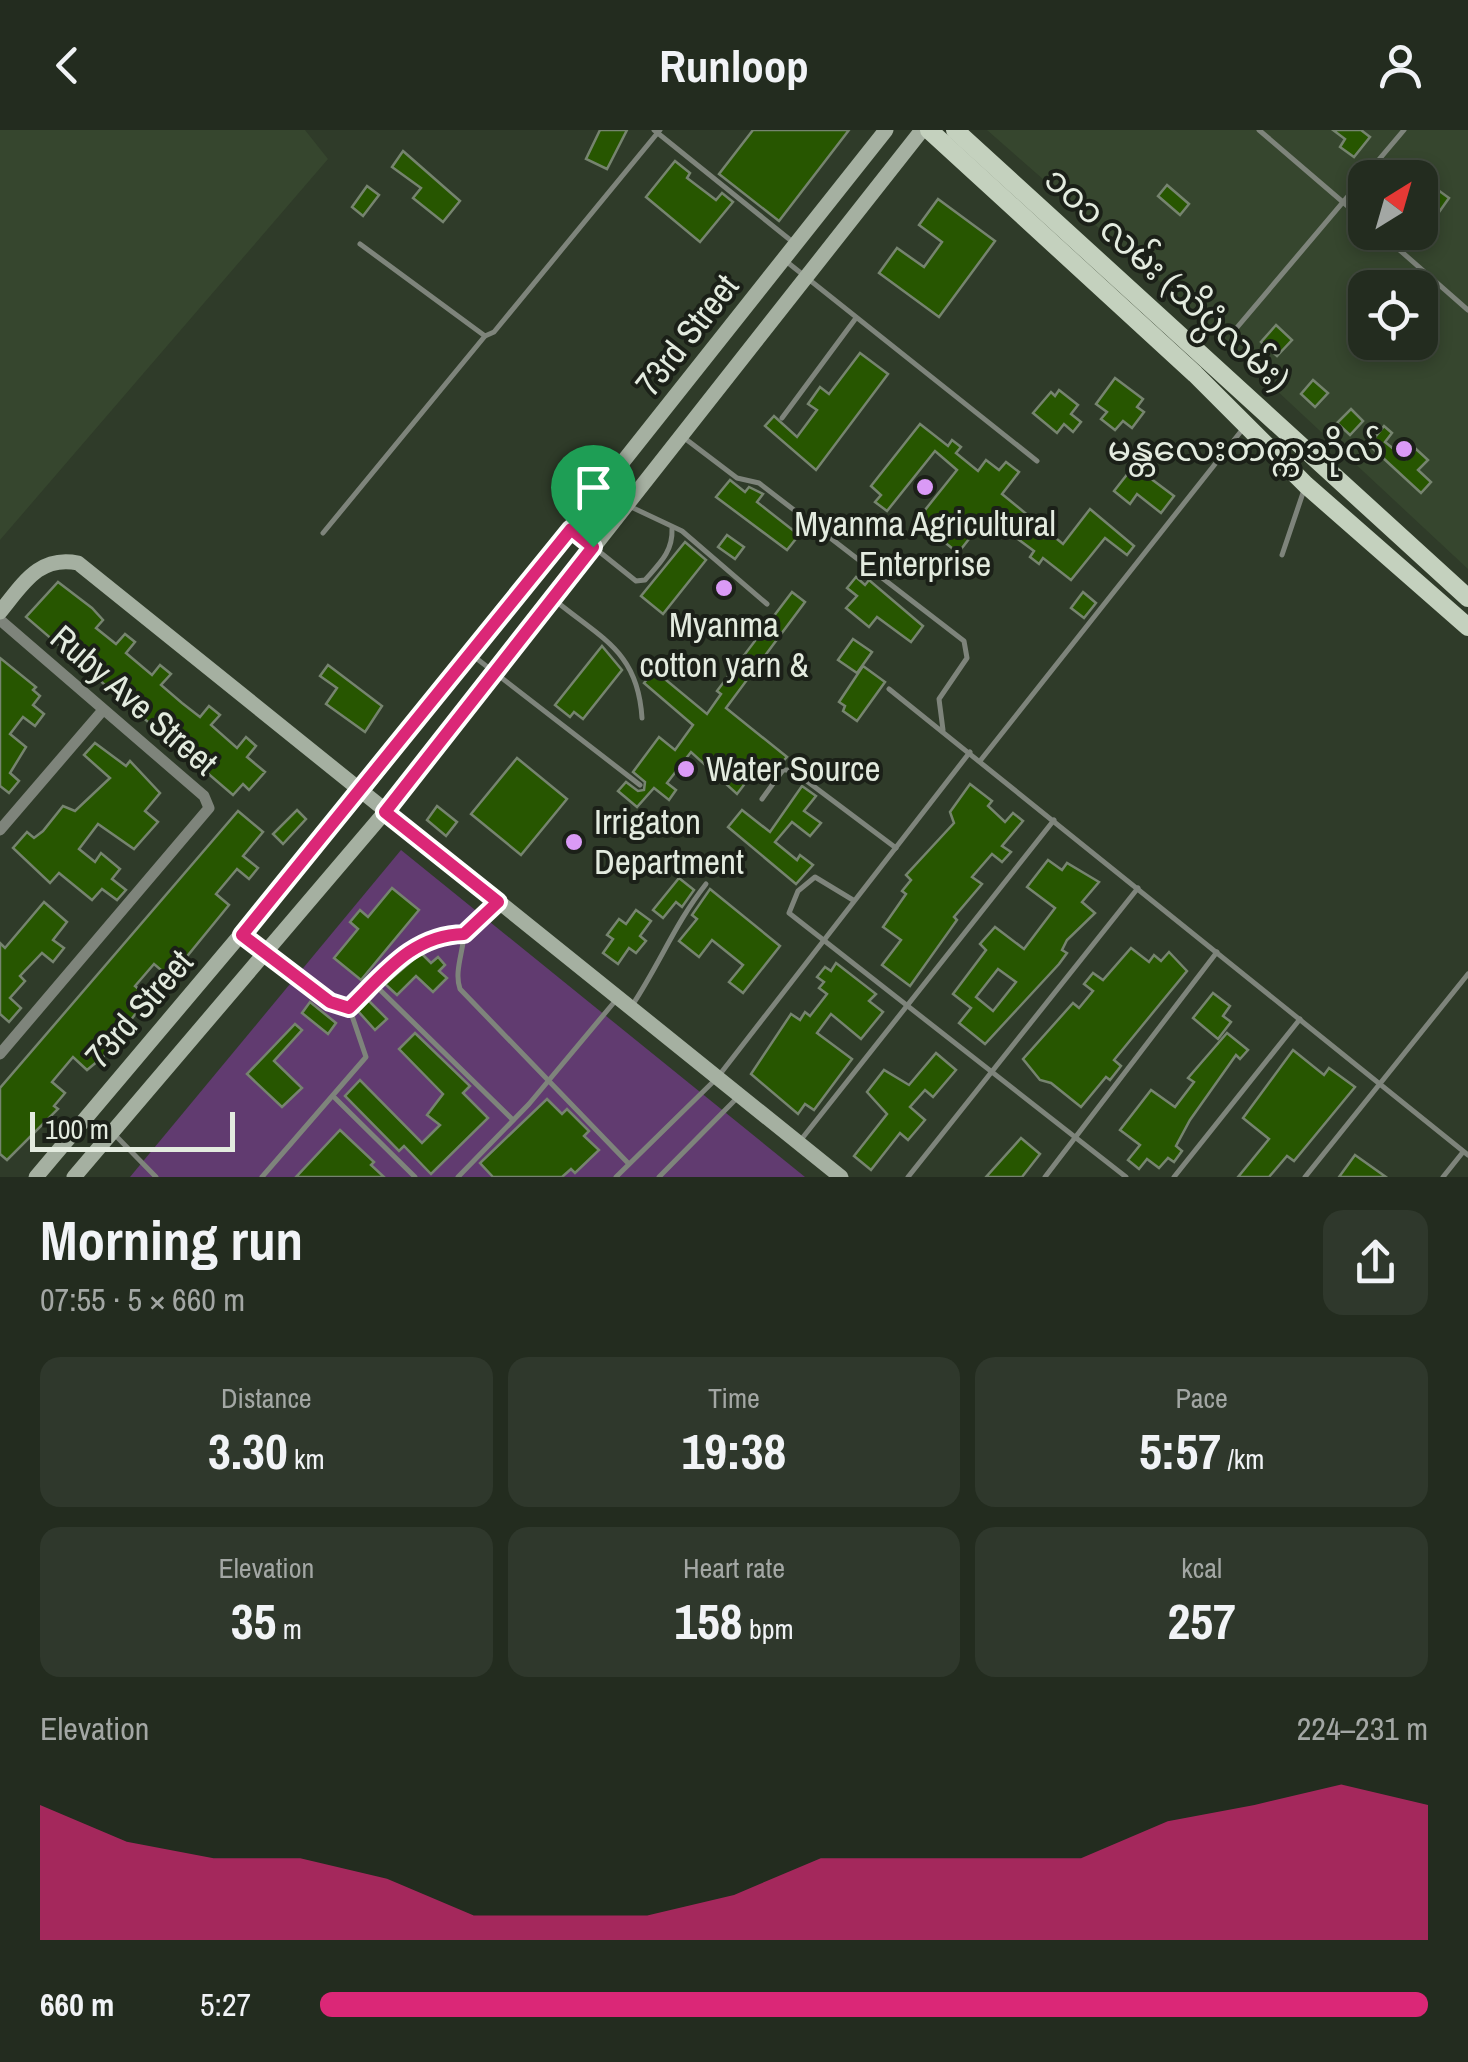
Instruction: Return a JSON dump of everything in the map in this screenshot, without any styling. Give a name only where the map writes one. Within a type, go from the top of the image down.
[{"type":"main road","name":"73rd Street","points":[[36,1177],[362,792],[886,130]]},
{"type":"main road","points":[[74,1177],[385,812],[925,130]]},
{"type":"main road","name":"၁၀၁ လမ်း (သိပ္ပံလမ်း)","points":[[925,130],[1195,374],[1306,484],[1468,626]]},
{"type":"main road","name":"၁၀၁ လမ်း (သိပ္ပံလမ်း)","points":[[955,130],[1468,598]]},
{"type":"main road","points":[[1195,374],[1208,360]]},
{"type":"main road","points":[[0,612],[34,570],[58,559],[78,563],[798,1143],[821,1171],[840,1177]]},
{"type":"main road","points":[[242,935],[264,955]]},
{"type":"street","name":"Ruby Ave Street","points":[[0,620],[204,796],[210,808],[0,1054]]},
{"type":"street","points":[[0,830],[103,710]]},
{"type":"lane","points":[[1258,130],[1348,206]]},
{"type":"lane","points":[[1234,331],[1404,130]]},
{"type":"lane","points":[[324,533],[657,131],[797,245]]},
{"type":"lane","points":[[360,244],[485,336]]},
{"type":"lane","points":[[1400,250],[1468,310]]},
{"type":"lane","points":[[784,260],[1037,461]]},
{"type":"lane","points":[[782,418],[856,318]]},
{"type":"lane","points":[[980,761],[1261,408]]},
{"type":"lane","points":[[681,435],[736,478],[759,483],[964,641],[967,658],[939,698],[944,732]]},
{"type":"lane","points":[[1282,555],[1306,484]]},
{"type":"lane","points":[[626,505],[672,530],[682,531],[767,604]]},
{"type":"lane","points":[[571,529],[636,581],[645,580],[664,560],[673,542],[672,530]]},
{"type":"lane","points":[[1397,564],[1411,547]]},
{"type":"lane","points":[[553,598],[617,650],[640,682],[642,718]]},
{"type":"lane","points":[[471,654],[640,785]]},
{"type":"lane","points":[[889,689],[1466,1153],[1444,1177]]},
{"type":"lane","points":[[616,1177],[717,1078],[970,752]]},
{"type":"lane","points":[[762,799],[783,770],[792,770],[896,848]]},
{"type":"lane","points":[[798,1143],[1054,820]]},
{"type":"lane","points":[[853,900],[815,877],[798,891],[788,905],[789,913],[826,938],[1126,1177]]},
{"type":"lane","points":[[458,1177],[624,1003],[669,949],[676,923],[706,884]]},
{"type":"lane","points":[[908,1177],[1138,888]]},
{"type":"lane","points":[[349,1008],[417,944],[439,935],[464,934],[498,902]]},
{"type":"lane","points":[[464,934],[463,958],[456,976],[460,989],[628,1162]]},
{"type":"lane","points":[[1045,1177],[1217,952]]},
{"type":"lane","points":[[264,955],[330,1002],[349,1008]]},
{"type":"lane","points":[[1305,1177],[1468,974]]},
{"type":"lane","points":[[374,984],[513,1120]]},
{"type":"lane","points":[[262,1177],[335,1098],[366,1057],[349,1008]]},
{"type":"lane","points":[[1174,1177],[1300,1019]]},
{"type":"lane","points":[[660,1177],[739,1096]]},
{"type":"lane","points":[[335,1098],[414,1177]]},
{"type":"lane","points":[[113,1133],[156,1177]]},
{"type":"shaded area","points":[[0,130],[305,130],[328,159],[0,540]]},
{"type":"shaded area","name":"မန္တလေးတက္ကသိုလ်","points":[[987,130],[1468,130],[1468,569],[1157,279]]},
{"type":"shaded area","points":[[401,850],[805,1177],[130,1177]]},
{"type":"building","points":[[600,130],[627,130],[607,169],[586,159]]},
{"type":"building","points":[[753,130],[849,130],[779,221],[719,174]]},
{"type":"building","points":[[1333,130],[1361,130],[1370,137],[1354,157],[1340,147],[1345,139]]},
{"type":"building","points":[[403,151],[460,201],[443,222],[413,198],[421,188],[392,167]]},
{"type":"building","points":[[675,161],[690,173],[687,178],[716,200],[722,193],[733,202],[700,242],[646,197]]},
{"type":"building","points":[[1167,185],[1189,204],[1180,215],[1158,196]]},
{"type":"building","points":[[367,186],[379,195],[363,216],[352,207]]},
{"type":"building","points":[[1438,190],[1449,198],[1438,214]]},
{"type":"building","points":[[938,199],[995,241],[939,317],[879,273],[897,248],[924,267],[942,242],[919,225]]},
{"type":"building","points":[[1276,325],[1292,340],[1277,356],[1261,342]]},
{"type":"building","points":[[860,353],[888,374],[816,470],[765,426],[774,416],[797,437],[817,410],[808,404],[820,387],[829,394]]},
{"type":"building","points":[[1115,378],[1143,399],[1137,407],[1144,412],[1132,428],[1123,421],[1115,430],[1101,419],[1107,412],[1096,404]]},
{"type":"building","points":[[1313,380],[1328,393],[1315,407],[1301,394]]},
{"type":"building","points":[[1059,390],[1078,405],[1071,414],[1081,422],[1073,432],[1064,424],[1057,433],[1033,413],[1051,392],[1055,396]]},
{"type":"building","points":[[1351,409],[1363,421],[1350,435],[1337,423]]},
{"type":"building","points":[[920,424],[948,446],[952,440],[961,447],[956,453],[978,471],[986,460],[999,470],[1006,462],[1019,472],[1002,494],[1063,544],[1090,509],[1134,546],[1127,555],[1105,538],[1071,580],[1043,558],[1039,564],[1030,557],[1034,551],[987,516],[958,553],[917,520],[957,470],[935,451],[887,511],[875,502],[881,495],[871,486]]},
{"type":"building","points":[[1384,426],[1392,433],[1385,442],[1406,459],[1416,449],[1428,460],[1418,470],[1431,482],[1421,493],[1369,445]]},
{"type":"building","points":[[1140,458],[1156,471],[1150,478],[1174,496],[1161,513],[1137,494],[1130,504],[1114,491]]},
{"type":"building","points":[[730,480],[745,492],[749,487],[763,494],[757,502],[799,535],[787,550],[716,497]]},
{"type":"building","points":[[727,535],[744,547],[735,559],[718,547]]},
{"type":"building","points":[[685,542],[706,560],[663,614],[641,596]]},
{"type":"building","points":[[856,577],[865,585],[869,580],[923,626],[911,642],[877,617],[869,627],[846,608],[857,596],[847,588]]},
{"type":"building","points":[[58,582],[92,608],[103,620],[96,628],[116,644],[125,634],[135,642],[126,653],[152,675],[160,665],[171,674],[161,685],[182,703],[200,717],[209,706],[220,715],[211,725],[237,748],[246,737],[256,746],[247,757],[265,772],[249,790],[243,784],[233,795],[26,617]]},
{"type":"building","points":[[792,592],[805,602],[726,708],[787,757],[775,770],[763,760],[737,794],[691,752],[667,783],[676,790],[669,800],[654,788],[637,807],[618,791],[626,782],[638,791],[644,790],[645,782],[633,772],[659,737],[675,750],[693,725],[644,683],[654,670],[707,714],[721,694],[717,691]]},
{"type":"building","points":[[1083,592],[1096,603],[1084,618],[1071,608]]},
{"type":"building","points":[[853,639],[872,652],[857,673],[838,660]]},
{"type":"building","points":[[602,646],[622,670],[583,719],[574,712],[570,717],[555,705]]},
{"type":"building","points":[[0,658],[36,687],[33,690],[40,696],[33,705],[44,714],[35,726],[23,717],[10,734],[26,747],[10,773],[19,781],[9,793],[0,786]]},
{"type":"building","points":[[328,665],[382,706],[365,732],[326,704],[337,688],[320,676]]},
{"type":"building","points":[[863,666],[885,682],[857,721],[843,711],[845,706],[839,702]]},
{"type":"building","points":[[95,743],[126,766],[130,761],[160,793],[145,811],[158,822],[134,849],[98,824],[79,849],[95,862],[101,853],[120,869],[112,879],[126,890],[117,900],[102,889],[92,900],[59,873],[50,883],[13,848],[27,832],[34,838],[43,831],[63,806],[75,811],[110,778],[84,755]]},
{"type":"building","points":[[517,758],[567,799],[521,855],[471,814]]},
{"type":"building","points":[[970,784],[992,801],[988,806],[1005,822],[1013,813],[1023,821],[1002,846],[1011,852],[1002,862],[992,854],[972,877],[982,884],[954,917],[957,920],[910,986],[882,965],[901,940],[883,927],[906,894],[902,891],[911,880],[906,875],[954,823],[950,812]]},
{"type":"building","points":[[802,786],[816,796],[804,811],[821,823],[810,836],[792,822],[775,842],[797,860],[800,855],[813,865],[796,884],[728,827],[742,810],[770,832]]},
{"type":"building","points":[[437,806],[457,822],[446,836],[427,820]]},
{"type":"building","points":[[297,810],[306,819],[283,844],[273,834]]},
{"type":"building","points":[[238,811],[263,832],[243,856],[258,868],[249,879],[237,869],[216,894],[229,905],[184,960],[181,958],[167,975],[154,964],[135,986],[148,997],[104,1056],[87,1070],[73,1057],[52,1082],[65,1093],[54,1106],[58,1109],[7,1160],[0,1154],[0,1088]]},
{"type":"building","points":[[1048,860],[1062,870],[1067,863],[1099,882],[1082,902],[1095,913],[1067,940],[1062,950],[1067,953],[1059,964],[985,1044],[959,1023],[971,1008],[953,994],[986,950],[980,944],[995,927],[1024,949],[1055,908],[1027,887]],"holes":[[[998,969],[1016,982],[993,1011],[976,997]]]},
{"type":"building","points":[[679,878],[694,890],[682,907],[676,902],[663,918],[653,910]]},
{"type":"building","points":[[392,888],[419,910],[361,980],[334,958],[358,929],[350,922],[360,910],[368,917]]},
{"type":"building","points":[[710,889],[780,946],[743,993],[729,982],[743,965],[712,940],[699,957],[679,941],[697,919],[692,915]]},
{"type":"building","points":[[44,902],[67,922],[53,940],[64,948],[53,962],[42,953],[20,976],[25,981],[10,998],[21,1008],[9,1022],[0,1014],[0,943],[5,948]]},
{"type":"building","points":[[636,910],[651,921],[640,936],[646,941],[636,953],[629,948],[618,964],[603,953],[613,939],[607,935],[619,919],[626,924]]},
{"type":"building","points":[[1131,948],[1149,962],[1154,955],[1161,961],[1169,952],[1187,971],[1114,1060],[1121,1066],[1110,1080],[1106,1077],[1081,1107],[1051,1083],[1040,1080],[1023,1059],[1073,1003],[1079,1008],[1093,991],[1084,984],[1093,973],[1103,980]]},
{"type":"building","points":[[421,953],[431,963],[438,957],[445,965],[439,971],[447,978],[433,992],[416,976],[397,995],[385,984]]},
{"type":"building","points":[[836,963],[876,994],[869,1001],[883,1012],[861,1039],[831,1014],[817,1033],[852,1059],[814,1110],[805,1104],[798,1114],[751,1074],[791,1014],[800,1020],[805,1012],[810,1016],[827,994],[819,988],[824,982],[817,977],[825,967],[831,971]]},
{"type":"building","points":[[1213,993],[1230,1006],[1223,1016],[1231,1022],[1218,1039],[1193,1018]]},
{"type":"building","points":[[368,1000],[387,1019],[375,1030],[357,1010]]},
{"type":"building","points":[[310,1002],[336,1023],[328,1034],[302,1013]]},
{"type":"building","points":[[295,1024],[302,1030],[274,1061],[302,1088],[282,1107],[247,1074]]},
{"type":"building","points":[[415,1033],[470,1086],[463,1093],[488,1118],[431,1174],[404,1146],[399,1151],[345,1096],[360,1080],[422,1143],[440,1125],[427,1115],[443,1094],[399,1049]]},
{"type":"building","points":[[1227,1033],[1248,1050],[1240,1059],[1236,1055],[1190,1120],[1176,1146],[1182,1151],[1174,1162],[1168,1158],[1159,1168],[1147,1159],[1139,1169],[1128,1160],[1140,1145],[1120,1130],[1151,1090],[1175,1107],[1194,1082],[1188,1078]]},
{"type":"building","points":[[1293,1050],[1324,1075],[1329,1068],[1355,1087],[1294,1161],[1287,1156],[1269,1177],[1238,1177],[1269,1139],[1243,1118]]},
{"type":"building","points":[[936,1053],[956,1070],[933,1097],[925,1090],[910,1107],[925,1120],[908,1140],[900,1133],[871,1170],[854,1156],[887,1114],[867,1092],[884,1070],[909,1085]]},
{"type":"building","points":[[547,1099],[562,1114],[567,1109],[589,1131],[584,1136],[599,1150],[575,1173],[571,1169],[562,1177],[493,1177],[480,1163]]},
{"type":"building","points":[[340,1130],[384,1177],[296,1177]]},
{"type":"building","points":[[1021,1138],[1040,1154],[1022,1177],[986,1177]]},
{"type":"building","points":[[1355,1155],[1386,1177],[1339,1177]]},
{"type":"place","name":"မန္တလေးတက္ကသိုလ်","points":[[1404,449]]},
{"type":"place","name":"Myanma Agricultural Enterprise","points":[[925,487]]},
{"type":"place","name":"Myanma cotton yarn &","points":[[724,588]]},
{"type":"place","name":"Water Source","points":[[686,769]]},
{"type":"place","name":"Irrigaton Department","points":[[574,842]]},
{"type":"route","points":[[571,529],[593,547],[385,812],[498,902],[464,934],[439,935],[417,944],[349,1008],[330,1002],[242,935],[362,792],[571,529]]}]
